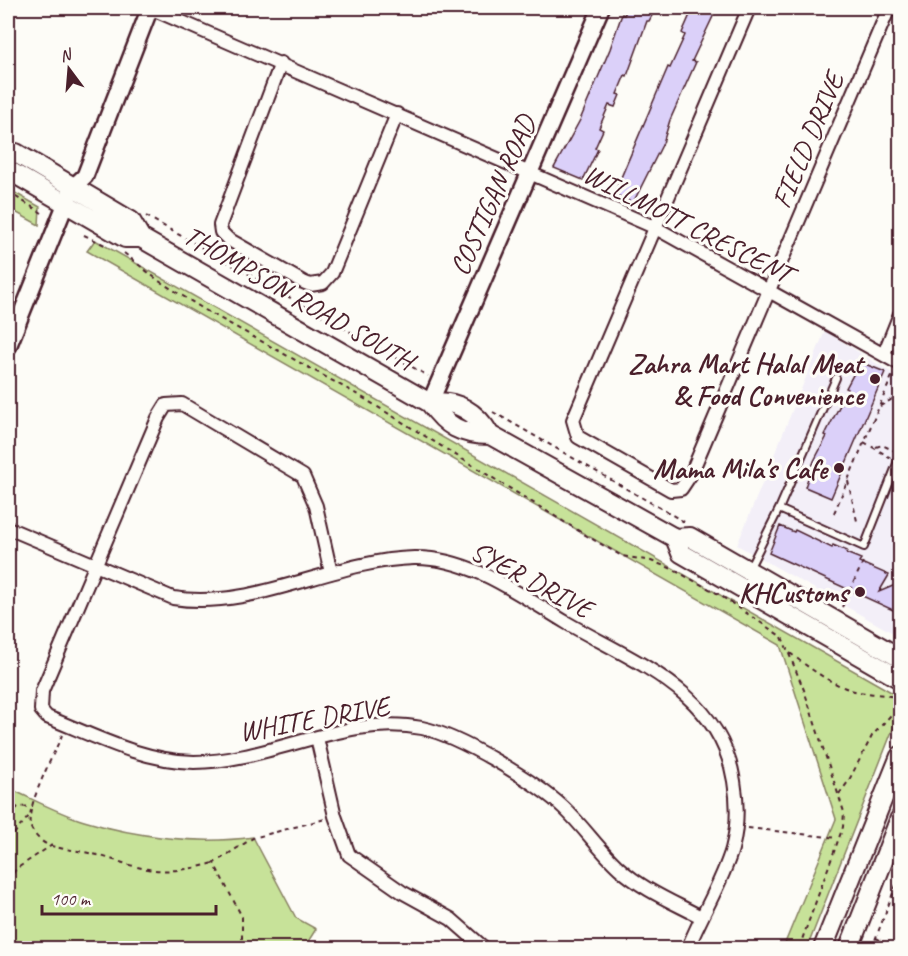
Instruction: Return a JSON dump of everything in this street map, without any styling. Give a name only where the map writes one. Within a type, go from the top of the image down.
[{"type":"main road","name":"THOMPSON ROAD SOUTH","points":[[8,153],[16,153],[68,197],[125,238],[141,238],[430,402],[447,400],[481,420],[490,435],[675,538],[681,553],[744,579],[900,658]]},
{"type":"main road","name":"THOMPSON ROAD SOUTH","points":[[8,170],[68,197]]},
{"type":"main road","name":"THOMPSON ROAD SOUTH","points":[[744,579],[900,679]]},
{"type":"main road","points":[[824,948],[900,756]]},
{"type":"main road","points":[[849,948],[900,818]]},
{"type":"street","name":"WILLMOTT CRESCENT","points":[[150,8],[654,227],[884,354],[897,369]]},
{"type":"street","points":[[8,347],[68,197],[85,176],[150,8]]},
{"type":"street","name":"COSTIGAN ROAD","points":[[430,402],[601,8]]},
{"type":"street","points":[[654,227],[749,8]]},
{"type":"street","name":"FIELD DRIVE","points":[[654,227],[573,420],[573,427],[578,437],[670,490],[681,489],[688,482],[889,8]]},
{"type":"street","points":[[281,63],[220,225],[221,232],[228,239],[303,282],[310,285],[323,283],[332,273],[398,114]]},
{"type":"street","points":[[884,354],[900,314]]},
{"type":"street","points":[[94,565],[162,409],[177,402],[303,476],[314,498],[331,573]]},
{"type":"street","name":"SYER DRIVE","points":[[8,528],[173,597],[193,601],[236,597],[331,573],[414,558],[435,559],[460,565],[501,584],[659,674],[693,701],[714,724],[722,737],[733,771],[737,826],[731,851],[688,948]]},
{"type":"street","name":"WHITE DRIVE","points":[[94,565],[42,691],[41,710],[47,717],[148,756],[179,761],[218,760],[380,725],[404,725],[425,729],[469,747],[521,777],[563,807],[618,867],[634,881],[701,917]]},
{"type":"street","points":[[317,738],[343,843],[356,862],[451,919],[484,948]]},
{"type":"lane","points":[[744,579],[779,509],[836,378]]},
{"type":"lane","points":[[779,509],[864,548],[900,457]]},
{"type":"path","points":[[8,192],[42,213]]},
{"type":"path","points":[[144,215],[424,374]]},
{"type":"path","points":[[84,235],[111,247]]},
{"type":"path","points":[[120,252],[205,310],[360,396],[587,537],[622,556],[651,561],[670,568],[715,592],[782,638],[804,690],[844,812],[843,827],[837,838],[799,948]]},
{"type":"path","points":[[834,513],[897,369]]},
{"type":"path","points":[[880,406],[900,395]]},
{"type":"path","points":[[490,411],[695,528]]},
{"type":"path","points":[[864,442],[876,447],[882,446],[900,457]]},
{"type":"path","points":[[876,447],[879,453],[900,457]]},
{"type":"path","points":[[848,481],[857,521]]},
{"type":"path","points":[[841,609],[864,560]]},
{"type":"path","points":[[788,651],[833,683],[867,695],[894,695],[900,700],[900,705],[873,736],[848,782],[838,794]]},
{"type":"path","points":[[66,724],[40,783],[31,814],[30,825],[36,837],[52,845],[95,854],[125,865],[157,870],[192,869],[214,863],[253,838],[335,816]]},
{"type":"path","points":[[8,816],[18,807],[33,806]]},
{"type":"path","points":[[8,841],[9,835],[31,814]]},
{"type":"path","points":[[737,826],[837,838]]},
{"type":"path","points":[[8,881],[16,869],[52,845]]},
{"type":"path","points":[[214,863],[242,917],[242,948]]},
{"type":"path","points":[[872,948],[900,875]]},
{"type":"path","points":[[876,938],[897,948]]},
{"type":"shaded area","points":[[825,331],[900,378],[900,637],[737,545]]},
{"type":"green space","points":[[8,189],[40,207],[39,225],[8,208]]},
{"type":"green space","points":[[95,240],[900,697],[900,711],[807,948],[783,948],[836,819],[780,645],[87,251]]},
{"type":"green space","points":[[8,788],[74,818],[104,827],[190,840],[253,837],[296,918],[316,929],[304,948],[8,948]]},
{"type":"building","points":[[628,8],[656,8],[647,21],[627,76],[625,75],[617,94],[620,95],[615,107],[609,105],[599,128],[603,130],[595,148],[598,149],[583,180],[554,168],[580,120],[622,14],[624,15]]},
{"type":"building","points":[[693,8],[717,8],[692,61],[696,62],[670,120],[663,143],[633,203],[614,194],[668,67],[670,68],[685,35],[682,33]]},
{"type":"building","points":[[860,362],[885,372],[831,498],[805,487],[814,461],[827,436],[825,435]]},
{"type":"building","points":[[780,526],[794,532],[795,530],[832,548],[833,545],[847,551],[846,553],[861,559],[859,562],[889,575],[879,592],[900,583],[900,609],[895,611],[769,553]]},
{"type":"place","name":"Zahra Mart Halal Meat & Food Convenience","points":[[875,379]]},
{"type":"place","name":"Mama Mila's Cafe","points":[[839,468]]},
{"type":"place","name":"KHCustoms","points":[[860,592]]}]
